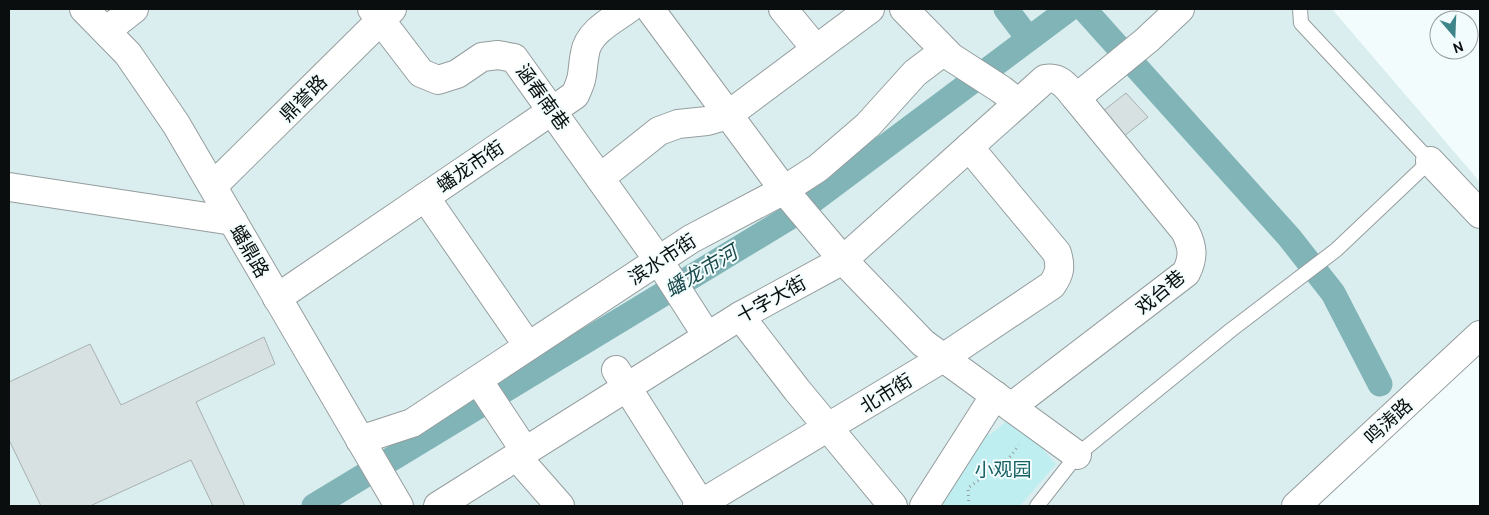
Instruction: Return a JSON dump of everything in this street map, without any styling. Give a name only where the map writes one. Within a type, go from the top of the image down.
[{"type":"street","name":"蟠鼎路","points":[[84,9],[128,54],[176,124],[399,506]]},
{"type":"street","points":[[106,31],[134,9]]},
{"type":"street","name":"蟠龙市街","points":[[278,298],[575,94],[584,78],[585,51],[594,34],[628,9]]},
{"type":"street","points":[[650,9],[784,190],[843,260],[923,343],[1077,454]]},
{"type":"street","points":[[783,9],[816,49]]},
{"type":"street","points":[[600,178],[659,131],[678,124],[707,121],[728,115],[870,9]]},
{"type":"street","points":[[904,9],[948,54],[1010,96]]},
{"type":"street","points":[[1076,98],[1147,40],[1180,9]]},
{"type":"street","name":"涵春南巷","points":[[382,13],[421,74],[438,80],[457,74],[482,57],[498,55],[514,58],[659,261],[707,336]]},
{"type":"street","name":"鼎誉路","points":[[213,186],[382,13]]},
{"type":"street","name":"滨水市街","points":[[360,440],[412,423],[692,239],[784,190],[818,168],[868,125],[915,73],[948,54]]},
{"type":"street","name":"十字大街","points":[[438,506],[521,454],[622,378],[707,336],[843,260],[968,147],[1010,96],[1045,79],[1054,77],[1076,98]]},
{"type":"street","name":"戏台巷","points":[[924,506],[1003,401],[1186,273],[1193,259],[1192,244],[1185,231],[1076,98]]},
{"type":"street","name":"北市街","points":[[699,506],[829,429],[943,358],[1052,285],[1059,274],[1060,264],[1057,253],[968,147]]},
{"type":"street","points":[[1430,162],[1480,214]]},
{"type":"street","points":[[9,187],[233,221]]},
{"type":"street","points":[[425,197],[528,346]]},
{"type":"street","points":[[740,316],[829,429],[893,506]]},
{"type":"street","name":"鸣涛路","points":[[1296,506],[1480,335]]},
{"type":"street","points":[[622,378],[699,506]]},
{"type":"street","points":[[478,380],[521,454],[560,506]]},
{"type":"lane","points":[[1037,506],[1077,454],[1231,330],[1336,250],[1430,162],[1301,23],[1300,9]]},
{"type":"path","points":[[969,506],[968,488],[1009,458],[1036,425]]},
{"type":"shaded area","points":[[9,9],[1332,9],[1480,182],[1480,322],[1282,506],[9,506]]},
{"type":"green space","name":"小观园","points":[[1013,416],[1056,464],[1020,506],[929,506],[980,427],[990,435]]},
{"type":"building","points":[[1126,93],[1148,117],[1119,140],[1098,115]]},
{"type":"building","points":[[264,337],[275,364],[196,402],[245,506],[213,506],[191,460],[90,506],[41,506],[9,440],[9,382],[90,344],[121,405]]},
{"type":"waterway","points":[[1006,9],[1028,38]]},
{"type":"waterway","name":"蟠龙市河","points":[[314,506],[795,214],[1069,9]]},
{"type":"waterway","points":[[1084,9],[1289,237],[1333,293],[1380,384]]}]
